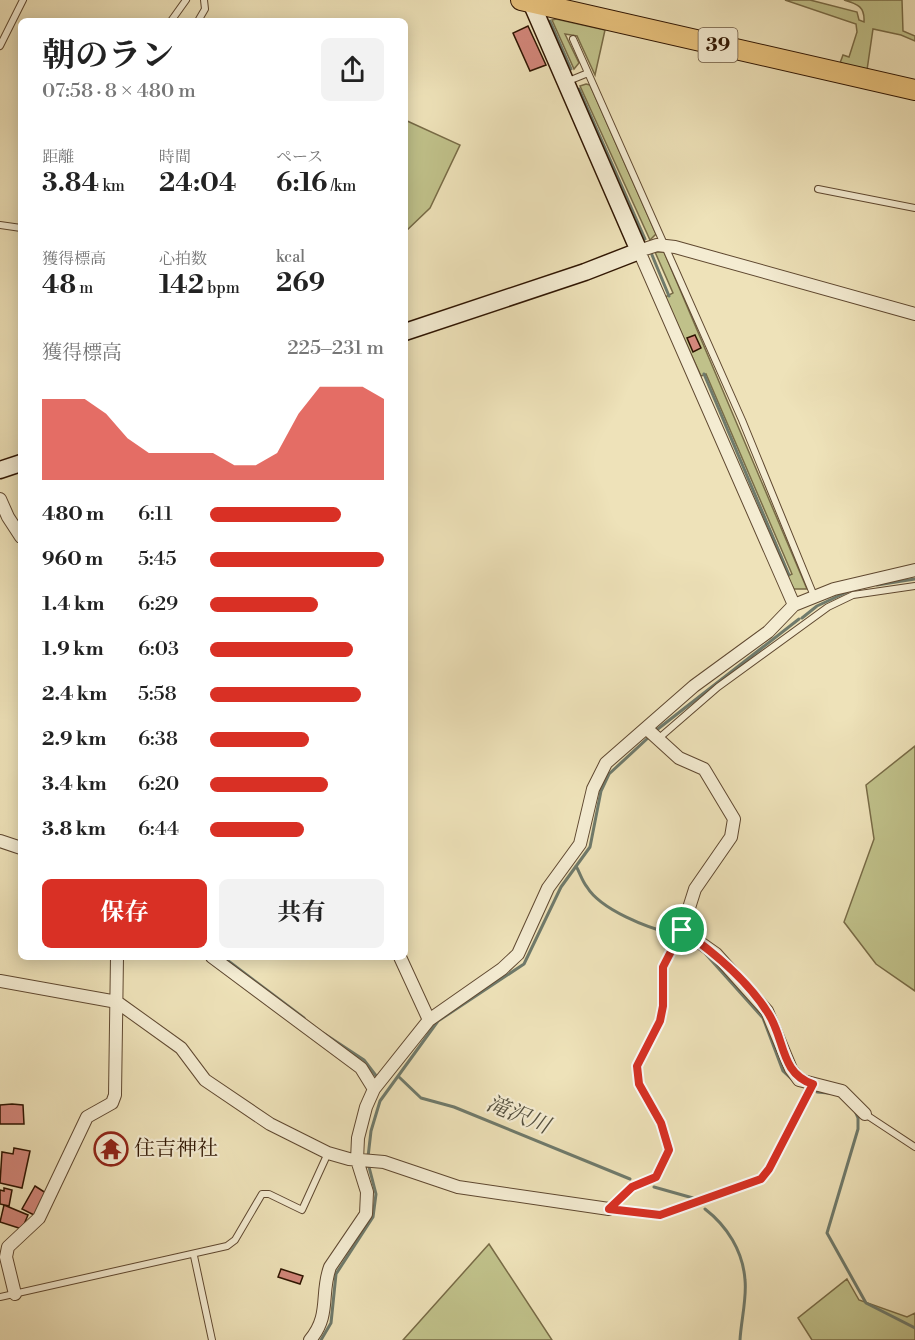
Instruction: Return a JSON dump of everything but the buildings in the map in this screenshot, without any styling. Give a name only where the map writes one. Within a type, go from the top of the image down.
[{"type":"main road","name":"39","points":[[527,1],[915,90]]},
{"type":"street","points":[[527,1],[566,82],[794,605]]},
{"type":"street","points":[[408,331],[585,272],[639,251],[664,245],[915,314]]},
{"type":"street","points":[[0,470],[18,464]]},
{"type":"street","points":[[0,498],[8,518],[18,533]]},
{"type":"street","points":[[310,1340],[324,1318],[327,1277],[330,1267],[366,1214],[363,1117],[374,1089],[429,1020],[502,969],[518,954],[548,888],[580,844],[593,789],[606,764],[694,686],[768,632],[794,605],[814,596],[915,570]]},
{"type":"street","points":[[646,728],[679,758],[704,769],[734,819],[731,837],[696,889],[682,930],[716,954],[767,1011],[791,1069],[800,1080],[842,1091],[865,1113]]},
{"type":"street","points":[[0,841],[18,847]]},
{"type":"street","points":[[15,1294],[6,1257],[8,1247],[39,1218],[87,1117],[112,1103],[116,1095],[117,960]]},
{"type":"street","points":[[216,960],[361,1068],[374,1089]]},
{"type":"street","points":[[401,960],[429,1020]]},
{"type":"street","points":[[0,981],[117,1002],[181,1048],[205,1080],[270,1124],[328,1153],[363,1160],[458,1187],[609,1209]]},
{"type":"lane","points":[[0,46],[23,0]]},
{"type":"lane","points":[[173,18],[186,0]]},
{"type":"lane","points":[[200,18],[205,9],[204,0]]},
{"type":"lane","points":[[573,39],[742,420],[814,596]]},
{"type":"lane","points":[[566,82],[588,73]]},
{"type":"lane","points":[[818,189],[915,208]]},
{"type":"lane","points":[[0,225],[18,228]]},
{"type":"lane","points":[[658,739],[718,687],[828,607],[854,595],[915,586]]},
{"type":"lane","points":[[609,1209],[632,1187],[656,1177],[669,1150],[661,1123],[639,1084],[637,1066],[660,1021],[663,1006],[663,967],[682,930]]},
{"type":"lane","points":[[609,1209],[660,1215],[761,1179],[769,1169],[813,1084]]},
{"type":"lane","points":[[865,1113],[915,1147]]},
{"type":"lane","points":[[0,1297],[194,1256],[231,1244],[262,1194],[269,1194],[302,1210],[328,1153]]},
{"type":"lane","points":[[194,1256],[212,1340]]},
{"type":"green space","points":[[785,0],[810,0],[857,12],[859,20],[864,22],[860,7],[844,0],[902,0],[903,31],[915,36],[915,41],[901,35],[873,29],[867,70],[840,63],[843,55],[849,57],[857,32],[856,24]]},
{"type":"green space","points":[[552,20],[605,30],[595,75],[577,36],[565,34],[579,63],[574,69]]},
{"type":"green space","points":[[590,85],[656,234],[650,240],[580,86]]},
{"type":"green space","points":[[408,121],[460,145],[430,208],[408,229]]},
{"type":"green space","points":[[655,252],[664,252],[807,589],[794,589],[787,576],[792,574],[706,374],[701,376],[665,297],[673,293]]},
{"type":"green space","points":[[915,746],[915,991],[876,964],[844,922],[874,839],[866,785]]},
{"type":"green space","points":[[489,1244],[552,1340],[403,1340]]},
{"type":"green space","points":[[847,1279],[859,1300],[907,1317],[915,1313],[915,1340],[812,1340],[798,1318]]},
{"type":"waterway","points":[[550,21],[571,69]]},
{"type":"waterway","points":[[579,89],[645,239]]},
{"type":"waterway","points":[[652,255],[669,296]]},
{"type":"waterway","points":[[704,374],[789,575]]},
{"type":"waterway","points":[[877,585],[915,579]]},
{"type":"waterway","points":[[802,618],[817,606],[847,592]]},
{"type":"waterway","points":[[654,732],[799,619]]},
{"type":"waterway","points":[[368,1157],[371,1131],[380,1101],[438,1021],[524,964],[561,887],[590,847],[601,791],[609,774],[649,737]]},
{"type":"waterway","points":[[576,866],[585,885],[603,903],[638,923],[673,934]]},
{"type":"waterway","points":[[703,951],[763,1018],[783,1071],[796,1083]]},
{"type":"waterway","points":[[227,960],[304,1018]]},
{"type":"waterway","points":[[323,1033],[364,1060],[377,1077]]},
{"type":"waterway","name":"滝沢川","points":[[399,1077],[421,1098],[454,1107],[630,1179]]},
{"type":"waterway","points":[[817,1092],[828,1093]]},
{"type":"waterway","points":[[855,1111],[858,1118],[858,1129],[827,1233],[866,1303],[915,1328]]},
{"type":"waterway","points":[[321,1340],[331,1323],[336,1274],[373,1217],[376,1194],[368,1163]]},
{"type":"waterway","name":"滝沢川","points":[[654,1187],[693,1198]]},
{"type":"waterway","name":"滝沢川","points":[[705,1209],[727,1231],[744,1269],[745,1302],[740,1340]]},
{"type":"place","name":"住吉神社","points":[[111,1149]]},
{"type":"route","points":[[682,930],[716,954],[767,1011],[791,1069],[800,1080],[813,1084],[769,1169],[761,1179],[750,1181],[711,1198],[660,1215],[609,1209],[632,1187],[656,1177],[669,1150],[669,1142],[661,1123],[636,1077],[639,1060],[660,1021],[663,1006],[663,967],[682,930]]}]
